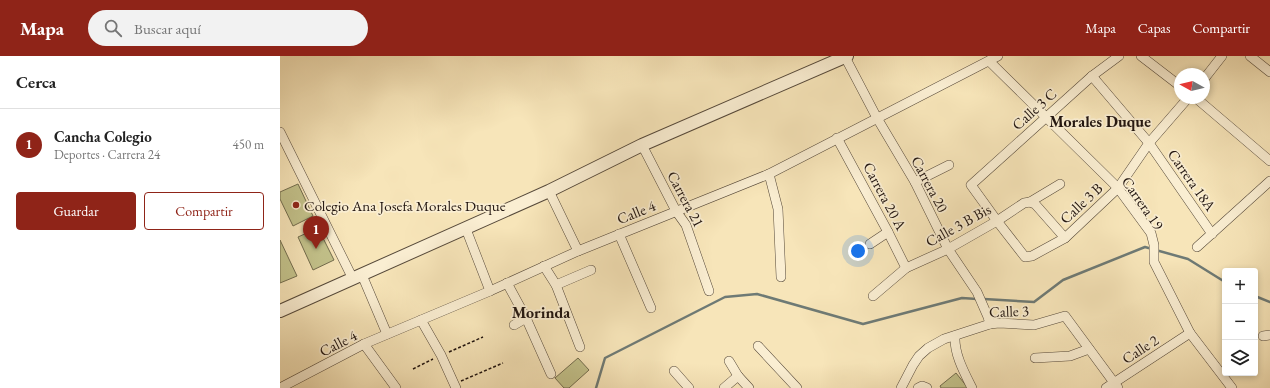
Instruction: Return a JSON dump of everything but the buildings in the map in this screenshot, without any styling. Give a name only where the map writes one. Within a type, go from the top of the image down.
[{"type":"street","points":[[280,311],[549,191],[642,145],[846,56]]},
{"type":"street","name":"Carrera 20","points":[[846,56],[877,118],[915,182],[948,249],[977,292],[989,320]]},
{"type":"street","name":"Calle 4","points":[[280,388],[364,344],[490,291],[578,251],[769,174],[998,56]]},
{"type":"street","name":"Calle 3 C","points":[[997,221],[971,185],[1092,76],[1118,56]]},
{"type":"street","points":[[1140,56],[1174,82]]},
{"type":"street","points":[[1210,71],[1222,56]]},
{"type":"street","points":[[1250,56],[1270,72]]},
{"type":"street","name":"Carrera 19","points":[[989,61],[1118,188],[1151,233],[1154,245],[1154,262],[1190,333],[1232,388]]},
{"type":"street","name":"Carrera 18A","points":[[1092,76],[1149,143],[1212,234]]},
{"type":"street","name":"Calle 3 B","points":[[997,221],[1025,257],[1032,256],[1065,238],[1118,188],[1149,143],[1183,104]]},
{"type":"street","points":[[1203,104],[1270,161]]},
{"type":"street","points":[[280,132],[387,334]]},
{"type":"street","name":"Carrera 20 A","points":[[837,138],[906,268]]},
{"type":"street","name":"Carrera 21","points":[[642,145],[676,212],[686,225],[709,290]]},
{"type":"street","points":[[915,182],[949,165]]},
{"type":"street","points":[[769,174],[778,210],[781,277]]},
{"type":"street","points":[[1197,247],[1270,181]]},
{"type":"street","name":"Calle 3 B Bis","points":[[873,296],[906,268],[948,249],[997,221],[1024,203],[1030,202],[1060,184]]},
{"type":"street","points":[[549,191],[578,251]]},
{"type":"street","points":[[1030,202],[1034,204],[1065,238]]},
{"type":"street","points":[[466,229],[490,291]]},
{"type":"street","points":[[870,244],[888,232]]},
{"type":"street","points":[[619,234],[650,308]]},
{"type":"street","points":[[544,266],[556,286],[580,347]]},
{"type":"street","points":[[556,286],[591,270]]},
{"type":"street","points":[[507,283],[526,318],[551,374]]},
{"type":"street","name":"Calle 3","points":[[901,388],[919,356],[928,348],[944,339],[955,336],[989,320],[1034,325],[1065,316],[1089,349]]},
{"type":"street","points":[[514,325],[526,318]]},
{"type":"street","points":[[421,320],[441,355],[455,386]]},
{"type":"street","name":"Calle 2","points":[[1106,388],[1116,385],[1190,333]]},
{"type":"street","points":[[955,336],[954,341],[958,355],[972,388]]},
{"type":"street","points":[[364,344],[396,388]]},
{"type":"street","points":[[758,346],[797,388]]},
{"type":"street","points":[[1035,358],[1070,356],[1089,349],[1116,385]]},
{"type":"street","points":[[729,361],[738,376],[749,388]]},
{"type":"street","points":[[674,371],[690,388]]},
{"type":"street","points":[[724,388],[738,376]]},
{"type":"path","points":[[455,386],[503,363]]},
{"type":"shaded area","points":[[298,184],[313,216],[293,226],[280,199],[280,192]]},
{"type":"shaded area","points":[[318,228],[334,260],[313,270],[298,237]]},
{"type":"shaded area","points":[[280,240],[297,276],[280,283]]},
{"type":"shaded area","points":[[578,358],[589,370],[569,388],[564,388],[555,378]]},
{"type":"shaded area","points":[[956,373],[968,388],[941,388],[940,386]]},
{"type":"waterway","points":[[984,299],[1034,302],[1063,280],[1145,247],[1188,259],[1222,280]]},
{"type":"waterway","points":[[596,388],[605,358],[725,297],[757,294],[863,324],[962,298],[977,299]]},
{"type":"waterway","points":[[1258,297],[1270,302]]},
{"type":"place","name":"Colegio Ana Josefa Morales Duque","points":[[296,205]]},
{"type":"place","name":"Cancha Colegio","points":[[316,249]]},
{"type":"district","name":"Morales Duque","points":[[1100,121]]},
{"type":"district","name":"Morinda","points":[[541,312]]}]
